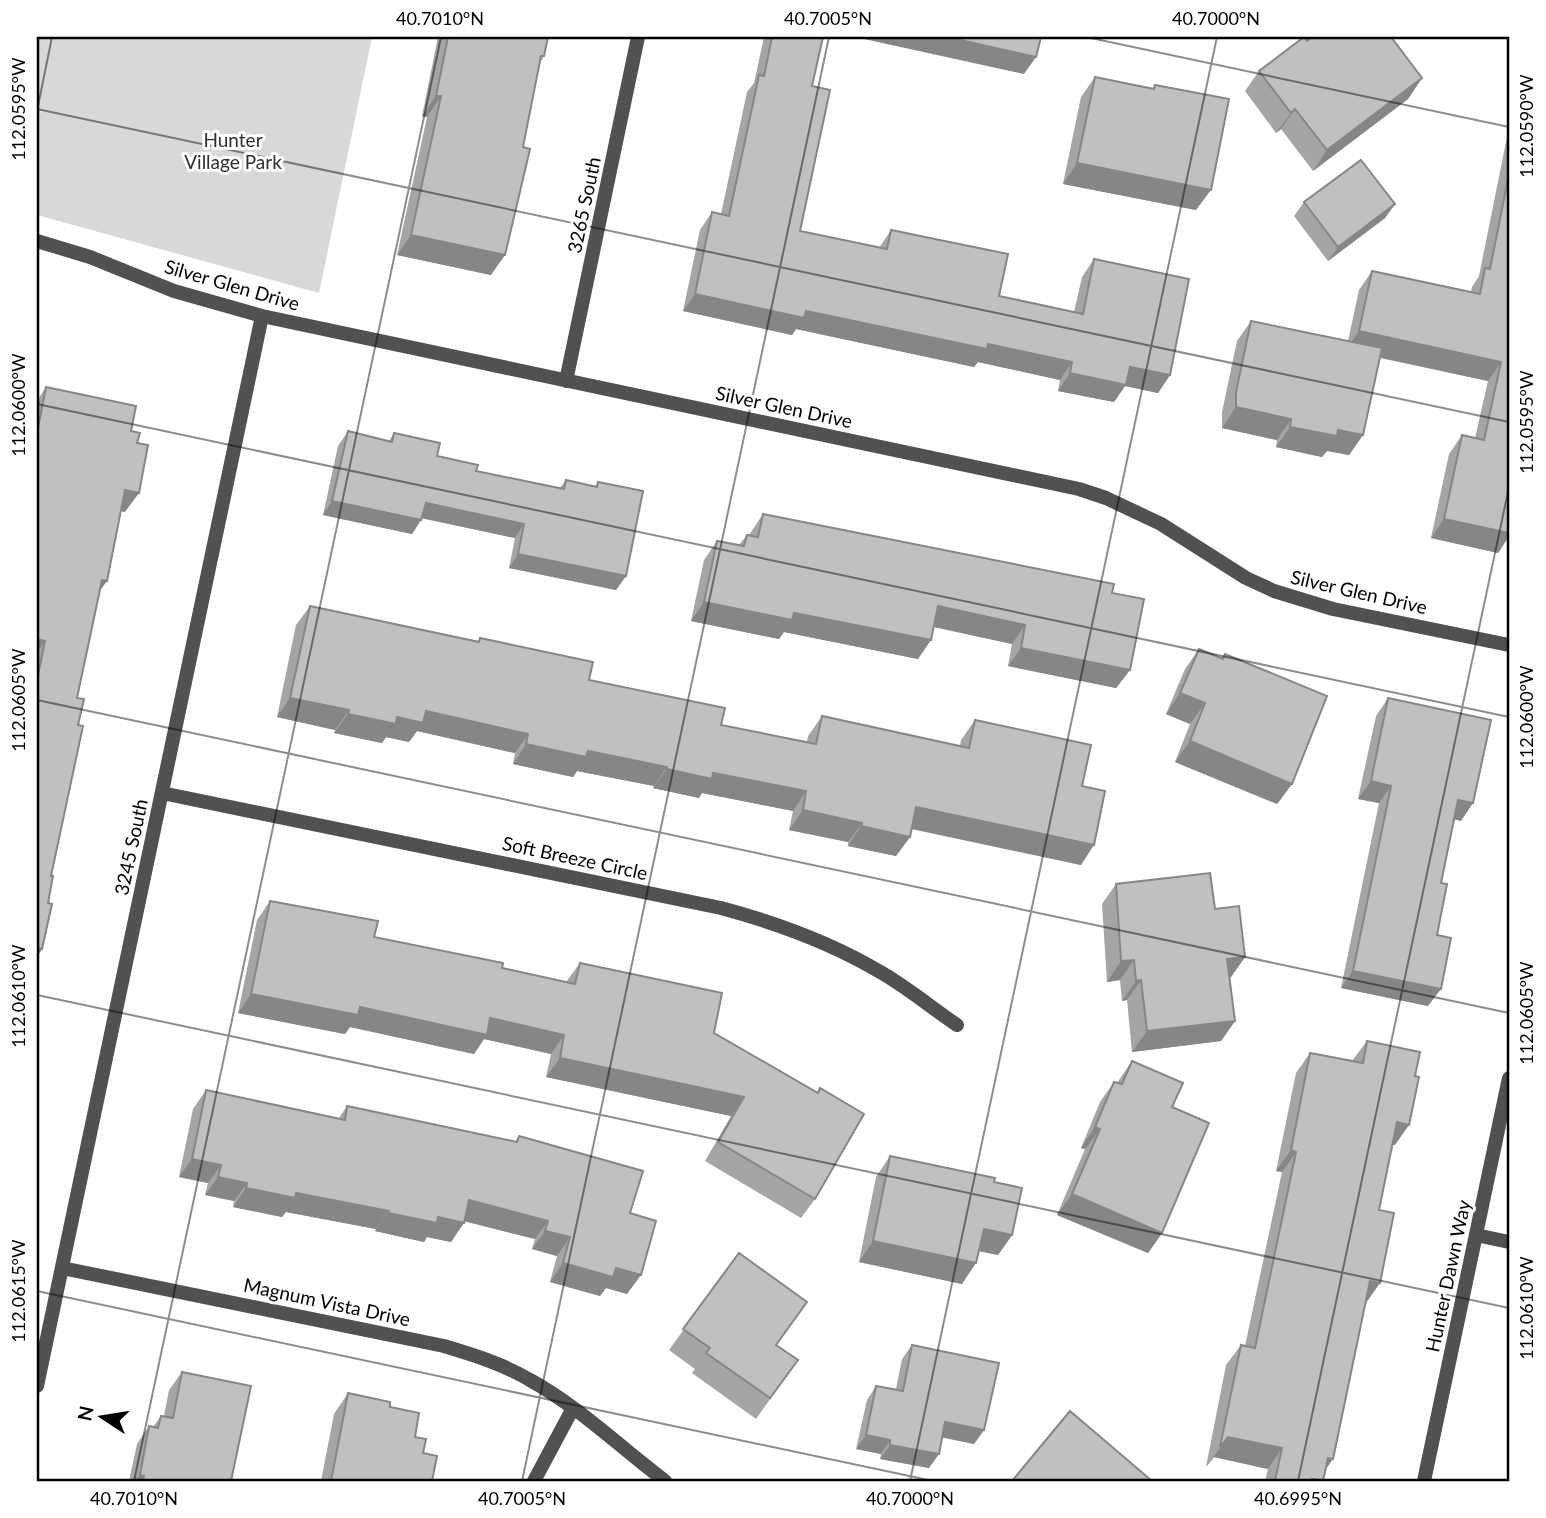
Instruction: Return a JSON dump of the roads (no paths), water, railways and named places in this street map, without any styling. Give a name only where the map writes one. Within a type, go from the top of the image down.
[{"type":"street","name":"3265 South","points":[[566,381],[638,37]]},
{"type":"street","name":"Silver Glen Drive","points":[[37,241],[90,257],[174,291],[262,316],[1079,489],[1106,498],[1161,524],[1245,578],[1284,595],[1333,609],[1509,645]]},
{"type":"street","name":"3245 South","points":[[37,1386],[262,316]]},
{"type":"street","name":"Soft Breeze Circle","points":[[162,793],[721,908],[762,919],[813,939],[882,973],[957,1026]]},
{"type":"street","name":"Hunter Dawn Way","points":[[1424,1481],[1509,1078]]},
{"type":"street","points":[[1476,1235],[1509,1242]]},
{"type":"street","name":"Magnum Vista Drive","points":[[62,1268],[472,1354],[519,1374],[573,1408],[665,1481]]},
{"type":"street","points":[[534,1481],[573,1408]]},
{"type":"park label","name":"Hunter Village Park","points":[[233,151]]}]
